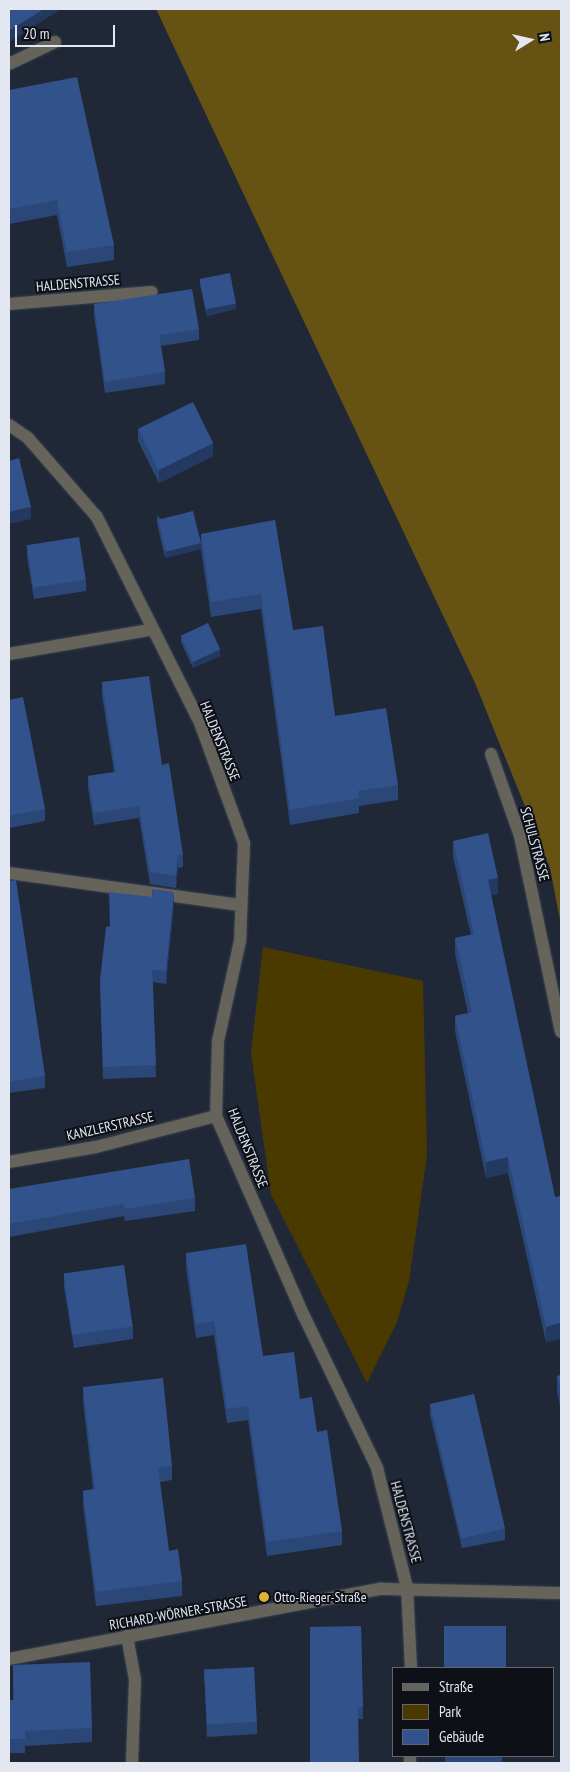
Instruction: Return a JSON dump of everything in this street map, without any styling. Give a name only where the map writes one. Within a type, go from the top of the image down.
[{"type":"street","points":[[9,64],[55,42]]},
{"type":"street","name":"HALDENSTRASSE","points":[[9,304],[151,292]]},
{"type":"street","name":"HALDENSTRASSE","points":[[9,425],[28,438],[98,517],[150,630],[200,723],[244,843],[240,941],[218,1041],[216,1116],[304,1316],[377,1468],[407,1587],[411,1667]]},
{"type":"street","points":[[9,654],[150,630]]},
{"type":"street","name":"SCHULSTRASSE","points":[[491,754],[520,836],[561,1032]]},
{"type":"street","points":[[9,873],[241,905]]},
{"type":"street","name":"KANZLERSTRASSE","points":[[9,1162],[96,1147],[216,1116]]},
{"type":"street","name":"RICHARD-WÖRNER-STRASSE","points":[[9,1659],[127,1636],[407,1587],[561,1593]]},
{"type":"street","points":[[127,1636],[135,1680],[132,1763]]},
{"type":"green space","points":[[263,947],[423,981],[427,1155],[409,1281],[397,1322],[367,1383],[271,1194],[251,1053]]},
{"type":"shaded area","points":[[156,9],[561,9],[561,925],[550,868],[475,683]]},
{"type":"building","points":[[9,9],[44,9],[9,31]]},
{"type":"building","points":[[77,77],[114,245],[67,252],[57,200],[9,209],[9,90]]},
{"type":"building","points":[[230,273],[236,303],[205,309],[200,279]]},
{"type":"building","points":[[192,289],[199,329],[159,335],[165,372],[105,382],[94,304]]},
{"type":"building","points":[[193,402],[213,443],[158,470],[138,429]]},
{"type":"building","points":[[19,458],[31,507],[9,512],[9,461]]},
{"type":"building","points":[[193,511],[201,543],[166,552],[158,520]]},
{"type":"building","points":[[275,520],[293,630],[323,626],[335,716],[386,708],[398,785],[358,791],[359,798],[290,810],[261,594],[211,602],[201,534]]},
{"type":"building","points":[[79,537],[86,579],[33,588],[27,545]]},
{"type":"building","points":[[208,623],[220,649],[193,662],[181,636]]},
{"type":"building","points":[[149,676],[162,765],[169,763],[183,855],[178,855],[176,876],[150,872],[139,806],[94,813],[88,776],[116,772],[102,682]]},
{"type":"building","points":[[23,697],[45,809],[9,816],[9,700]]},
{"type":"building","points":[[488,833],[498,878],[488,880],[555,1197],[561,1196],[561,1323],[546,1327],[508,1157],[486,1162],[455,1016],[472,1012],[455,938],[474,934],[453,841]]},
{"type":"building","points":[[16,880],[45,1076],[9,1082],[9,881]]},
{"type":"building","points":[[152,889],[174,892],[166,971],[152,970],[156,1065],[103,1067],[100,980],[106,927],[110,926],[109,892],[153,897]]},
{"type":"building","points":[[189,1159],[195,1198],[125,1209],[124,1204],[9,1224],[9,1189]]},
{"type":"building","points":[[246,1244],[263,1356],[294,1352],[300,1399],[312,1397],[317,1432],[327,1430],[342,1531],[267,1542],[248,1406],[227,1409],[214,1321],[196,1324],[186,1253]]},
{"type":"building","points":[[124,1265],[133,1326],[72,1335],[64,1273]]},
{"type":"building","points":[[561,1375],[561,1393],[557,1376]]},
{"type":"building","points":[[163,1378],[172,1466],[158,1468],[169,1551],[178,1549],[182,1581],[96,1592],[83,1491],[95,1489],[83,1387]]},
{"type":"building","points":[[474,1394],[505,1528],[461,1539],[430,1404]]},
{"type":"building","points":[[361,1626],[363,1707],[358,1707],[359,1763],[310,1763],[310,1627]]},
{"type":"building","points":[[444,1626],[506,1626],[506,1667],[444,1667]]},
{"type":"building","points":[[90,1662],[92,1728],[25,1731],[25,1739],[9,1739],[9,1700],[14,1700],[13,1665]]},
{"type":"building","points":[[254,1667],[257,1722],[207,1725],[204,1670]]},
{"type":"place","name":"Otto-Rieger-Straße","points":[[264,1597]]}]
